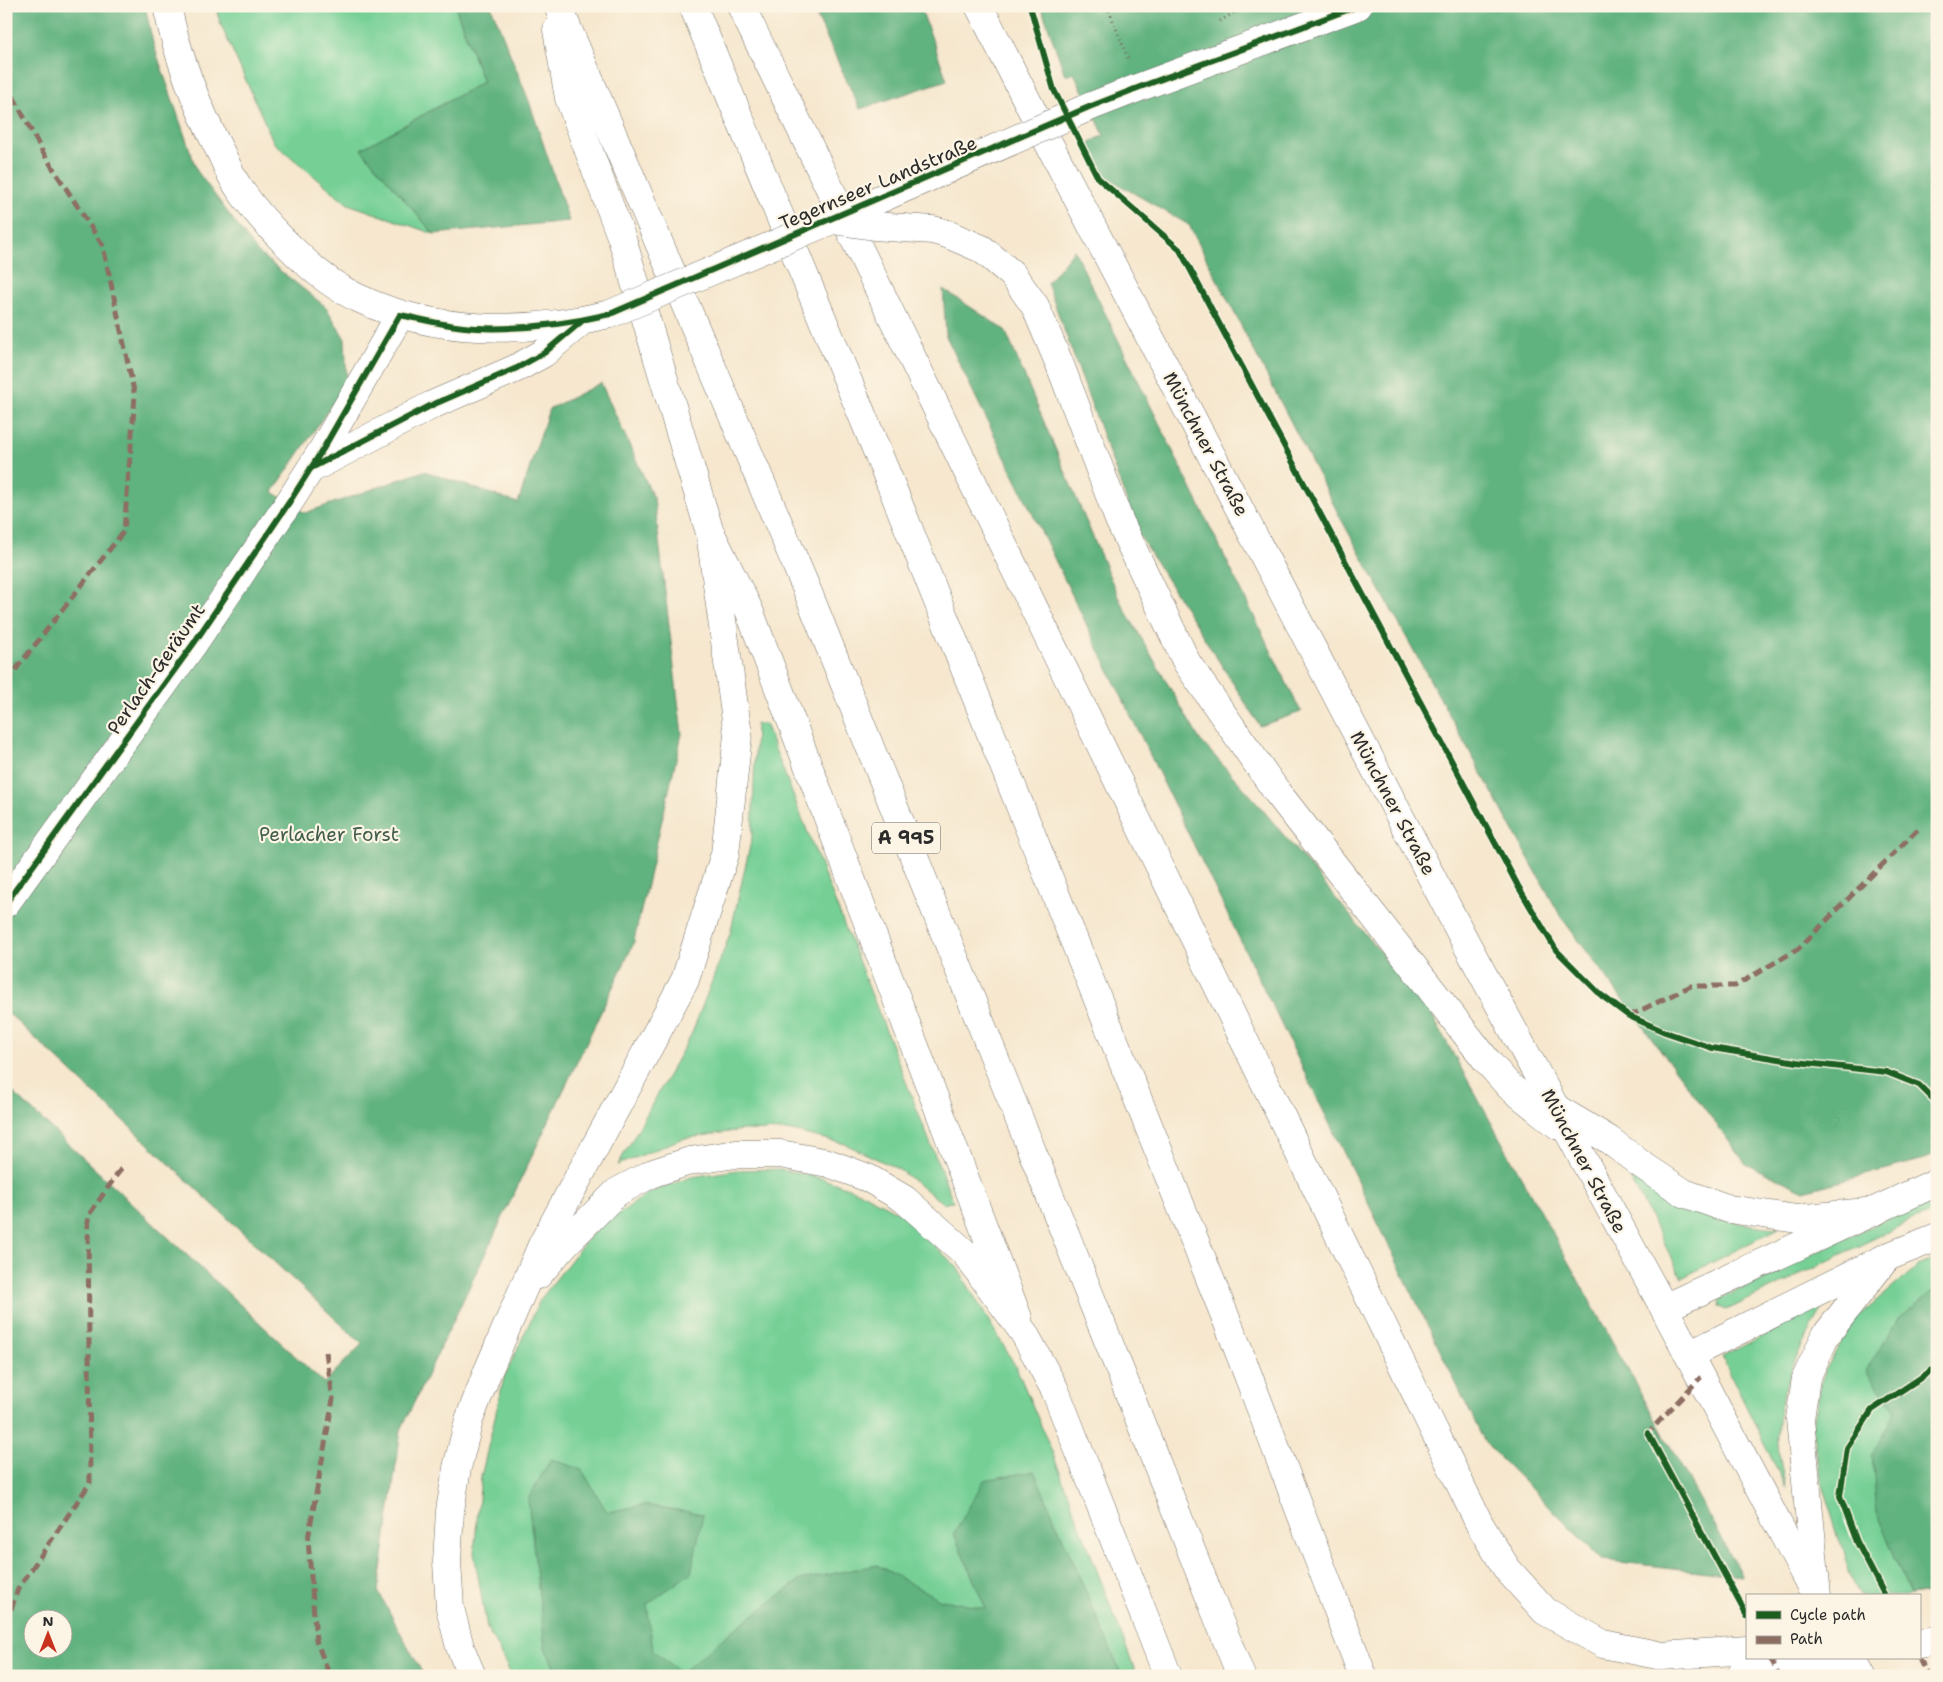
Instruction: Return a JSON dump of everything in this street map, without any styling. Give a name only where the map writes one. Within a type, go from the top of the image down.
[{"type":"main road","name":"Tegernseer Landstraße","points":[[167,6],[184,74],[208,129],[239,188],[269,227],[313,270],[356,298],[400,315],[475,328],[531,326],[582,321],[610,314],[832,220],[1089,107],[1358,6]]},
{"type":"main road","points":[[472,1676],[460,1647],[450,1608],[447,1562],[450,1511],[457,1468],[469,1420],[487,1372],[546,1237],[685,980],[725,854],[738,735],[710,533],[622,238],[569,98],[552,6]]},
{"type":"main road","name":"A 995","points":[[558,6],[806,590],[1119,1368],[1240,1676]]},
{"type":"main road","points":[[693,6],[893,489],[1226,1318],[1364,1676]]},
{"type":"main road","points":[[741,6],[1480,1525],[1507,1569],[1545,1611],[1603,1644],[1662,1656],[1746,1650]]},
{"type":"main road","name":"Münchner Straße","points":[[979,6],[1458,928],[1664,1308],[1816,1594]]},
{"type":"main road","points":[[832,220],[874,226],[933,230],[947,234],[982,249],[1012,274],[1035,306],[1060,365],[1119,520],[1187,663],[1277,792],[1487,1060],[1509,1086],[1569,1134]]},
{"type":"main road","name":"Perlach-Geräumt","points":[[6,902],[194,643],[290,502],[400,315]]},
{"type":"main road","points":[[316,459],[517,368],[544,353],[582,321]]},
{"type":"main road","points":[[710,533],[749,610],[1024,1333],[1055,1390],[1168,1676]]},
{"type":"main road","points":[[1554,1107],[1609,1140],[1684,1193],[1730,1209],[1797,1219],[1876,1211]]},
{"type":"main road","points":[[524,1291],[565,1244],[617,1192],[653,1173],[690,1161],[736,1154],[780,1154],[836,1166],[868,1178],[904,1199],[964,1253],[1024,1333]]},
{"type":"main road","points":[[1664,1308],[1937,1182]]},
{"type":"main road","points":[[1689,1355],[1887,1257],[1937,1237]]},
{"type":"main road","points":[[1817,1594],[1800,1419],[1806,1378],[1826,1335],[1887,1257]]},
{"type":"main road","points":[[1920,1643],[1937,1640]]},
{"type":"main road","points":[[1740,1676],[1827,1660]]},
{"type":"main road","points":[[1852,1660],[1861,1676]]},
{"type":"path","points":[[1107,6],[1130,64]]},
{"type":"green space","name":"Perlacher Forst","points":[[6,6],[145,6],[153,43],[197,171],[257,252],[326,307],[345,339],[347,382],[273,492],[305,513],[424,471],[518,503],[549,409],[601,383],[654,499],[682,734],[633,945],[401,1430],[378,1591],[424,1676],[6,1676],[6,1086],[324,1383],[362,1344],[6,1011]]},
{"type":"green space","points":[[215,6],[455,6],[483,82],[361,149],[434,234],[348,204],[274,143],[221,25]]},
{"type":"green space","points":[[455,6],[491,6],[529,101],[569,221],[434,234],[361,149],[483,82]]},
{"type":"green space","points":[[812,6],[920,6],[947,80],[860,109]]},
{"type":"green space","points":[[1041,6],[1937,6],[1937,1154],[1925,1159],[1804,1191],[1746,1164],[1561,917],[1341,519],[1189,225],[1104,176],[1089,143],[1104,135],[1074,73],[1065,75]]},
{"type":"green space","points":[[1074,250],[1301,712],[1260,726],[1139,535],[1047,283]]},
{"type":"green space","points":[[943,289],[1005,330],[1120,601],[1200,740],[1253,798],[1430,1012],[1742,1576],[1602,1560],[1485,1443],[946,336]]},
{"type":"green space","points":[[756,724],[765,724],[953,1201],[944,1204],[898,1169],[845,1144],[792,1131],[742,1130],[681,1139],[618,1165],[692,1033],[730,934],[752,837]]},
{"type":"green space","points":[[780,1169],[824,1179],[862,1193],[900,1213],[957,1267],[1016,1367],[1051,1449],[1137,1676],[512,1676],[487,1628],[474,1553],[481,1477],[504,1378],[540,1300],[592,1233],[648,1193],[691,1177],[737,1170]]},
{"type":"green space","points":[[1627,1172],[1663,1196],[1699,1212],[1717,1218],[1756,1226],[1779,1228],[1682,1278]]},
{"type":"green space","points":[[1937,1197],[1937,1212],[1908,1222],[1731,1308],[1725,1310],[1719,1306],[1720,1299],[1902,1211]]},
{"type":"green space","points":[[1937,1258],[1937,1591],[1917,1594],[1858,1594],[1853,1584],[1822,1484],[1812,1429],[1824,1370],[1857,1318],[1918,1266]]},
{"type":"green space","points":[[1937,1288],[1937,1591],[1917,1594],[1910,1594],[1877,1514],[1872,1454],[1896,1410],[1866,1371],[1898,1319]]},
{"type":"green space","points":[[1826,1303],[1799,1352],[1780,1406],[1778,1443],[1786,1488],[1722,1357]]},
{"type":"green space","points":[[551,1459],[582,1470],[607,1512],[644,1505],[703,1514],[691,1573],[647,1604],[653,1651],[681,1673],[732,1631],[800,1580],[877,1565],[939,1599],[986,1609],[954,1534],[984,1480],[1034,1471],[1122,1676],[559,1676],[545,1648],[528,1499]]},
{"type":"marked path","points":[[6,83],[42,151],[103,246],[135,396],[124,531],[6,682]]},
{"type":"marked path","points":[[1629,1016],[1691,986],[1735,986],[1798,949],[1918,829]]},
{"type":"marked path","points":[[6,1624],[18,1589],[90,1483],[88,1216],[123,1166]]},
{"type":"marked path","points":[[326,1352],[333,1399],[308,1539],[316,1640],[330,1676]]},
{"type":"marked path","points":[[1650,1436],[1648,1433],[1701,1377]]},
{"type":"marked path","points":[[1771,1660],[1779,1676]]},
{"type":"marked path","points":[[1920,1660],[1928,1676]]},
{"type":"cycle path","points":[[1030,6],[1054,90],[1098,178],[1180,250],[1518,886],[1556,950],[1601,995],[1629,1016],[1665,1032],[1712,1048],[1797,1062],[1886,1072],[1919,1085],[1937,1103]]},
{"type":"cycle path","points":[[6,903],[194,643],[290,501],[323,449],[400,315],[457,326],[509,328],[543,326],[610,314],[1089,107],[1358,6]]},
{"type":"cycle path","points":[[311,468],[432,405],[517,368],[544,353],[582,321]]},
{"type":"cycle path","points":[[1884,1594],[1857,1542],[1840,1496],[1847,1448],[1872,1410],[1937,1367]]},
{"type":"cycle path","points":[[1648,1433],[1746,1614]]}]
